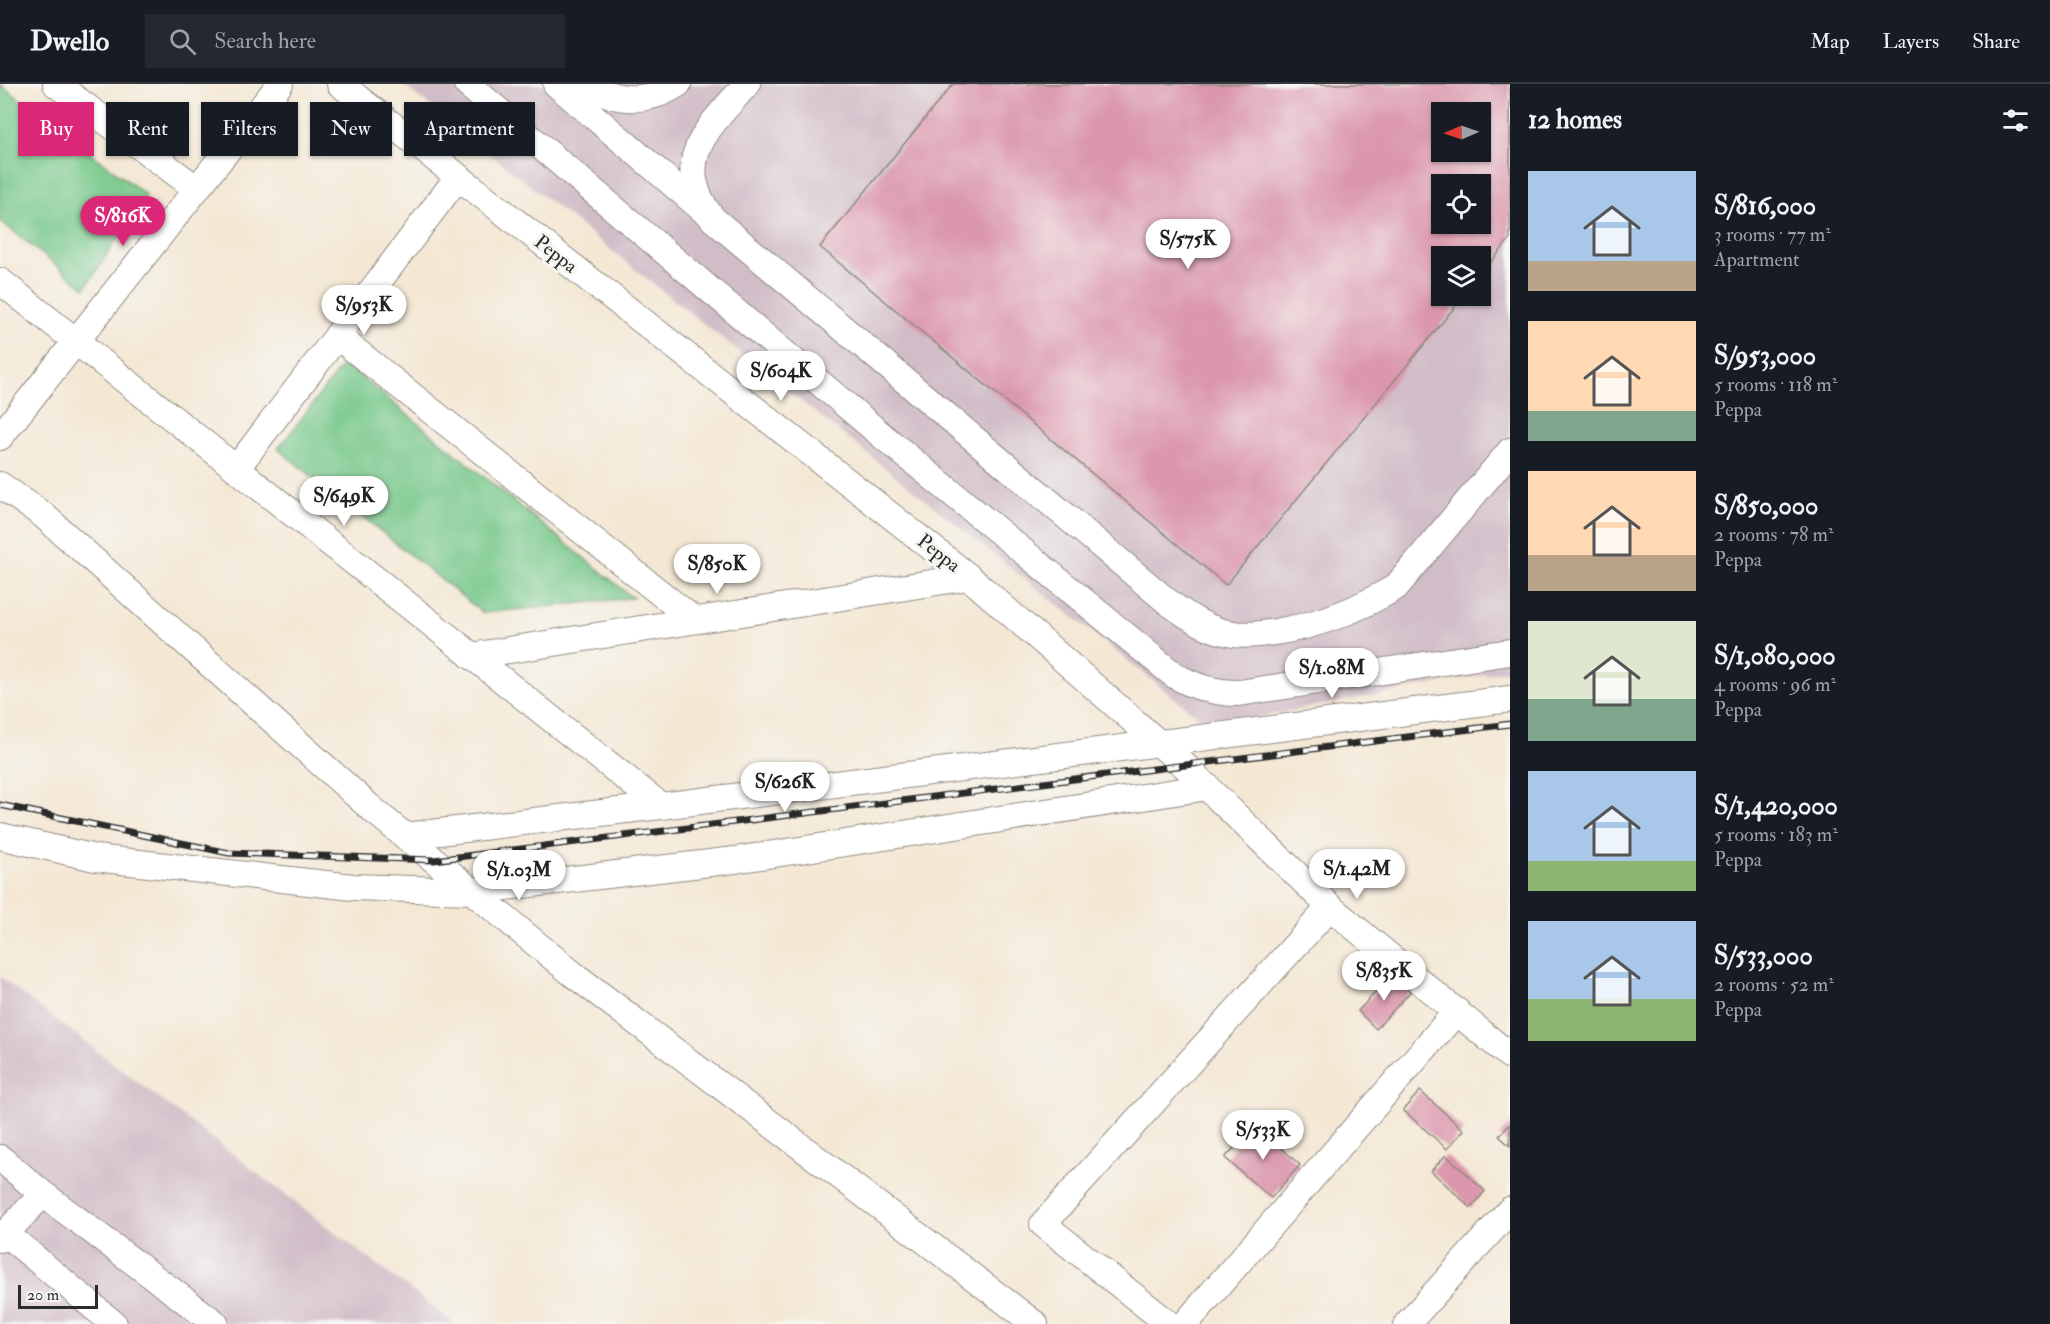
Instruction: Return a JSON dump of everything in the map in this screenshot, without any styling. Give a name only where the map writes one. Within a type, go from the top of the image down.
[{"type":"street","points":[[56,84],[197,189]]},
{"type":"street","points":[[0,437],[280,84]]},
{"type":"street","name":"Peppa","points":[[340,84],[969,577],[1208,787],[1330,907],[1510,1056]]},
{"type":"street","points":[[467,84],[886,439],[1174,675],[1210,691],[1239,693],[1510,652]]},
{"type":"street","points":[[556,84],[1168,602],[1186,615],[1221,631],[1235,635],[1266,633],[1316,624],[1350,612],[1396,587],[1510,451]]},
{"type":"street","points":[[590,84],[600,92],[628,98],[656,95],[678,84]]},
{"type":"street","points":[[713,219],[698,196],[693,170],[695,157],[704,133],[747,84]]},
{"type":"street","points":[[236,469],[458,177]]},
{"type":"street","points":[[0,281],[661,806]]},
{"type":"street","points":[[337,336],[694,620]]},
{"type":"street","points":[[0,485],[43,515],[364,802],[573,974],[1035,1324]]},
{"type":"street","points":[[471,656],[969,577]]},
{"type":"street","points":[[405,837],[1510,699]]},
{"type":"street","points":[[0,836],[95,858],[353,887],[472,891],[735,860],[1208,787]]},
{"type":"street","points":[[1168,1324],[1043,1224],[1330,907]]},
{"type":"street","points":[[1185,1324],[1457,1011]]},
{"type":"street","points":[[0,1158],[43,1194],[213,1324]]},
{"type":"street","points":[[43,1194],[3,1236],[114,1324]]},
{"type":"street","points":[[1407,1324],[1510,1210]]},
{"type":"shaded area","points":[[402,84],[1510,84],[1510,670],[1210,726],[493,156],[535,156],[535,102],[425,102]]},
{"type":"shaded area","points":[[0,977],[455,1324],[0,1324]]},
{"type":"green space","points":[[0,84],[24,102],[18,102],[18,156],[94,155],[146,195],[85,288],[0,221]]},
{"type":"green space","points":[[344,363],[633,598],[483,613],[278,449]]},
{"type":"building","points":[[953,84],[1510,84],[1510,239],[1491,262],[1491,246],[1431,246],[1431,306],[1456,306],[1226,585],[820,247]]},
{"type":"building","points":[[1392,975],[1410,992],[1376,1029],[1358,1011]]},
{"type":"building","points":[[1420,1091],[1464,1130],[1447,1149],[1403,1110]]},
{"type":"building","points":[[1255,1124],[1300,1165],[1271,1198],[1225,1158]]},
{"type":"building","points":[[1510,1124],[1510,1146],[1499,1136]]},
{"type":"building","points":[[1446,1155],[1485,1191],[1471,1208],[1431,1171]]},
{"type":"railway","points":[[0,805],[229,853],[434,860],[1510,724]]}]
